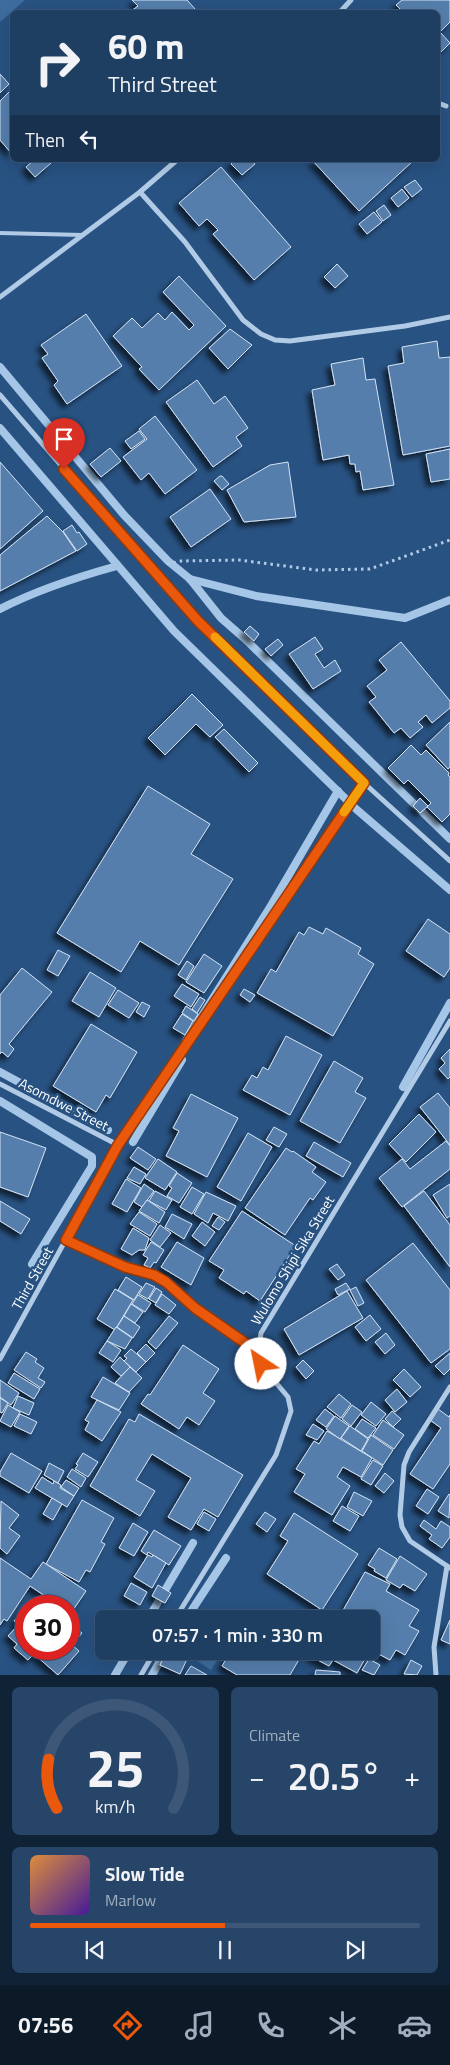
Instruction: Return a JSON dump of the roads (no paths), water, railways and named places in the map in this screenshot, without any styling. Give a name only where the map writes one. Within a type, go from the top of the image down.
[{"type":"street","points":[[342,10],[351,0]]},
{"type":"street","points":[[440,104],[446,106]]},
{"type":"street","points":[[0,297],[85,235],[175,162]]},
{"type":"street","points":[[140,192],[185,242],[242,320],[260,334],[275,340],[290,341],[405,326],[450,317]]},
{"type":"street","points":[[0,395],[198,621],[364,783],[450,861]]},
{"type":"street","name":"Third Street","points":[[0,1359],[118,1145],[364,783]]},
{"type":"street","name":"Wulomo Shipi Sika Street","points":[[258,1352],[261,1333],[450,1020]]},
{"type":"street","name":"Asomdwe Street","points":[[0,1084],[118,1145]]},
{"type":"street","points":[[181,1610],[276,1455],[291,1411],[288,1397],[261,1364],[258,1352]]},
{"type":"street","points":[[436,1675],[434,1647],[448,1567],[410,1541],[402,1527],[400,1515],[404,1465],[409,1452],[450,1387]]},
{"type":"street","points":[[141,1675],[150,1660]]},
{"type":"lane","points":[[0,233],[85,235]]},
{"type":"lane","points":[[66,1240],[125,1267],[154,1275],[166,1282],[195,1308],[258,1352]]},
{"type":"waterway","points":[[0,367],[124,515],[168,561],[190,579],[221,618],[245,639],[450,839]]},
{"type":"waterway","points":[[0,428],[174,631],[356,809],[450,890]]},
{"type":"waterway","points":[[0,609],[57,584],[117,566]]},
{"type":"waterway","points":[[190,579],[256,596],[405,618],[450,600]]},
{"type":"waterway","points":[[186,1041],[269,909],[338,791]]},
{"type":"waterway","points":[[403,1087],[450,1003]]},
{"type":"waterway","points":[[133,1142],[182,1060]]},
{"type":"waterway","points":[[0,1072],[108,1130]]},
{"type":"waterway","points":[[0,1101],[92,1157],[92,1166],[32,1264]]},
{"type":"waterway","points":[[153,1610],[193,1543]]},
{"type":"waterway","points":[[192,1610],[226,1558]]},
{"type":"waterway","points":[[115,1675],[124,1660]]},
{"type":"waterway","points":[[152,1675],[161,1660]]}]
